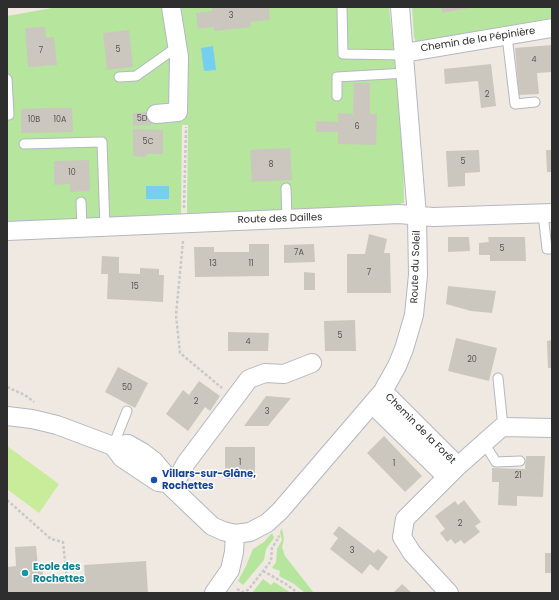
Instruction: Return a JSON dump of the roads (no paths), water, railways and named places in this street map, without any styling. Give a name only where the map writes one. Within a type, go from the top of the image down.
[{"type":"street","points":[[156,114],[178,112],[179,57],[171,7]]},
{"type":"street","name":"Route du Soleil","points":[[235,534],[250,532],[267,524],[280,511],[377,398],[397,366],[404,349],[414,315],[418,275],[417,216],[400,7]]},
{"type":"street","name":"Chemin de la Pépinière","points":[[404,54],[552,28]]},
{"type":"street","name":"Route des Dailles","points":[[7,231],[399,214],[433,217],[548,213]]},
{"type":"street","points":[[169,485],[249,379],[265,373],[284,374],[312,363]]},
{"type":"street","name":"Chemin de la Forêt","points":[[377,398],[452,472]]},
{"type":"street","points":[[7,416],[32,419],[57,425],[114,446],[122,458],[158,482],[169,485],[212,526],[235,534],[234,552],[230,570],[219,587]]},
{"type":"street","points":[[503,427],[552,428]]},
{"type":"street","name":"Chemin de la Forêt","points":[[449,593],[412,554],[402,537],[405,519],[452,472],[503,427]]},
{"type":"lane","points":[[342,7],[343,54],[404,54]]},
{"type":"lane","points":[[507,36],[515,104],[535,102]]},
{"type":"lane","points":[[119,77],[136,76],[177,47]]},
{"type":"lane","points":[[337,96],[337,77],[406,73]]},
{"type":"lane","points":[[7,79],[9,116],[7,115]]},
{"type":"lane","points":[[24,144],[102,142],[105,227]]},
{"type":"lane","points":[[286,188],[287,219]]},
{"type":"lane","points":[[81,202],[82,228]]},
{"type":"lane","points":[[548,213],[547,249],[552,249]]},
{"type":"lane","points":[[498,378],[503,427]]},
{"type":"lane","points":[[114,446],[127,410]]},
{"type":"lane","points":[[484,443],[496,462],[520,461]]},
{"type":"water","points":[[213,46],[216,70],[204,71],[201,48]]},
{"type":"water","points":[[146,186],[169,186],[169,199],[146,199]]},
{"type":"place","name":"Villars-sur-Glâne, Rochettes","points":[[154,480]]},
{"type":"place","name":"Ecole des Rochettes","points":[[25,573]]}]
